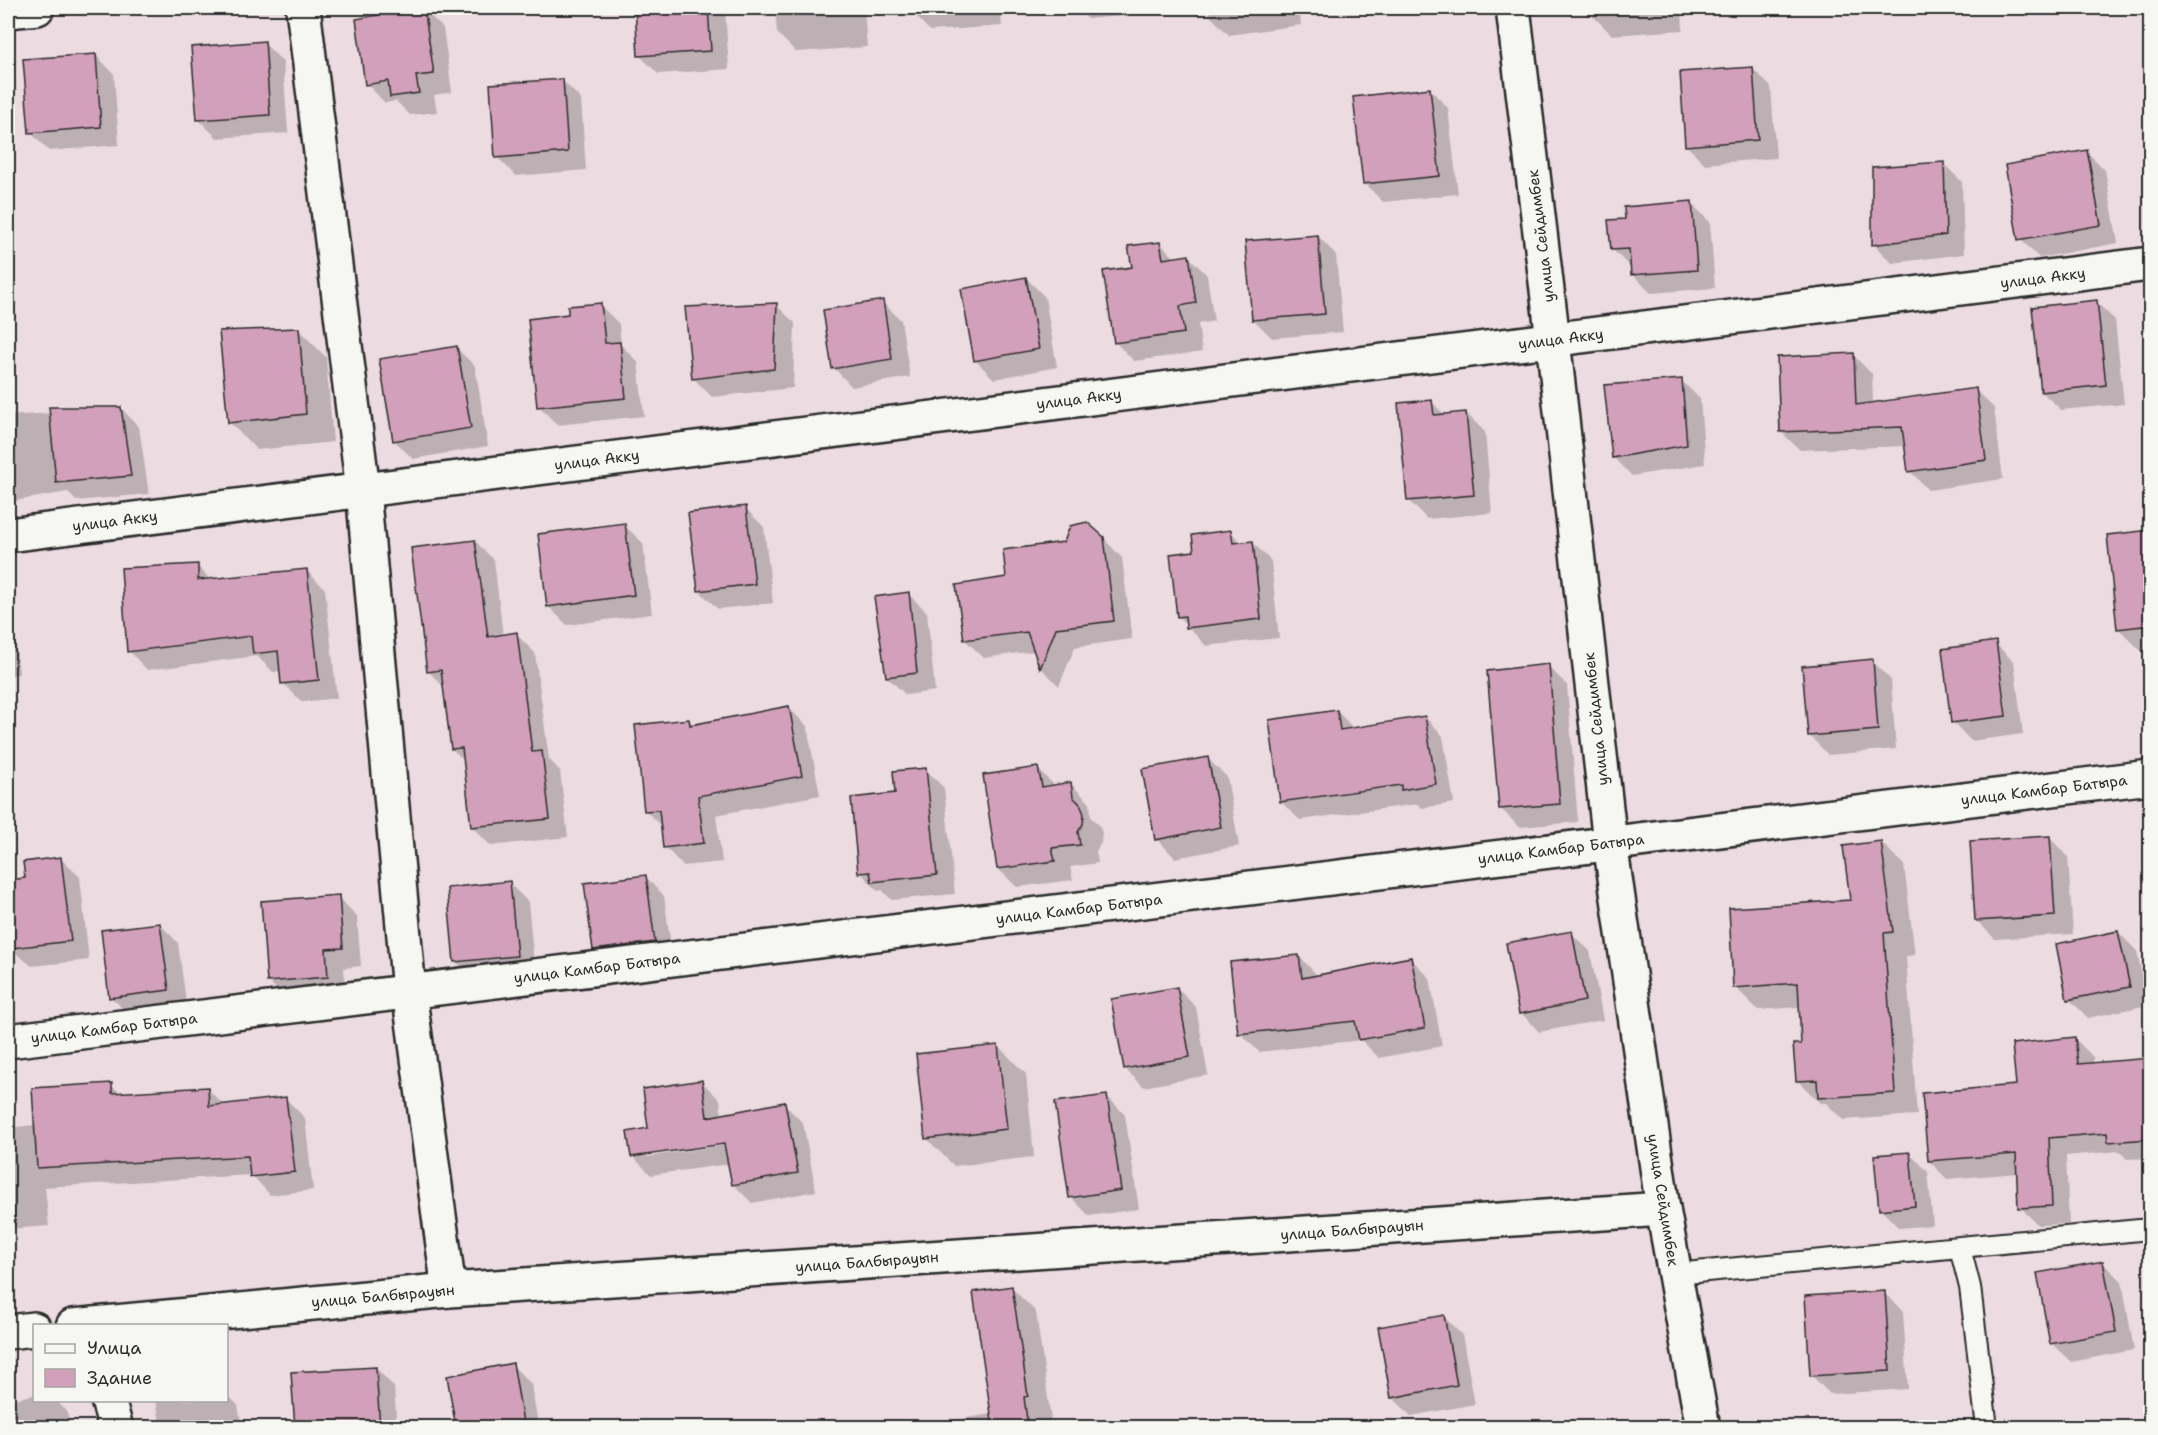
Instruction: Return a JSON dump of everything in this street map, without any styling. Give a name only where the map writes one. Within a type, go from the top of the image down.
[{"type":"street","points":[[8,11],[37,8]]},
{"type":"street","points":[[303,8],[363,490],[410,991],[449,1290]]},
{"type":"street","name":"улица Сейдимбек","points":[[1513,8],[1610,843],[1663,1209],[1703,1428]]},
{"type":"street","name":"улица Акку","points":[[8,535],[2151,264]]},
{"type":"street","name":"улица Камбар Батыра","points":[[8,1041],[2151,777]]},
{"type":"street","name":"улица Балбырауын","points":[[92,1324],[449,1290],[1663,1209]]},
{"type":"street","points":[[8,1332],[33,1329]]},
{"type":"street","points":[[108,1402],[116,1428]]},
{"type":"lane","points":[[1675,1274],[2151,1229]]},
{"type":"lane","points":[[1960,1248],[1970,1287],[1987,1428]]},
{"type":"building","points":[[405,8],[406,11],[424,8],[434,74],[416,76],[419,93],[390,97],[388,81],[365,85],[356,19],[378,15],[377,11]]},
{"type":"building","points":[[635,8],[708,8],[711,51],[638,56]]},
{"type":"building","points":[[265,41],[270,115],[197,120],[191,47]]},
{"type":"building","points":[[96,54],[101,127],[29,133],[23,59]]},
{"type":"building","points":[[1753,67],[1758,140],[1685,146],[1680,72]]},
{"type":"building","points":[[563,79],[568,152],[495,158],[490,84]]},
{"type":"building","points":[[1430,88],[1440,176],[1363,184],[1353,97]]},
{"type":"building","points":[[2087,150],[2101,225],[2018,240],[2005,165]]},
{"type":"building","points":[[1944,162],[1946,235],[1872,245],[1872,167]]},
{"type":"building","points":[[1692,201],[1697,270],[1631,275],[1629,249],[1611,250],[1608,220],[1625,219],[1624,207]]},
{"type":"building","points":[[1318,235],[1325,314],[1252,320],[1245,241]]},
{"type":"building","points":[[1160,242],[1163,259],[1189,255],[1196,303],[1180,306],[1184,333],[1114,343],[1103,271],[1132,267],[1128,246]]},
{"type":"building","points":[[1026,277],[1039,349],[974,361],[961,289]]},
{"type":"building","points":[[883,300],[892,359],[832,369],[823,310]]},
{"type":"building","points":[[2097,300],[2106,385],[2041,392],[2032,307]]},
{"type":"building","points":[[601,303],[605,343],[620,342],[626,398],[537,407],[528,319],[568,314],[568,306]]},
{"type":"building","points":[[777,303],[774,369],[692,379],[685,307]]},
{"type":"building","points":[[299,328],[306,414],[228,423],[219,331]]},
{"type":"building","points":[[457,346],[471,428],[393,441],[379,359]]},
{"type":"building","points":[[1854,353],[1856,405],[1976,388],[1986,460],[1908,472],[1902,427],[1780,432],[1777,357]]},
{"type":"building","points":[[1682,379],[1687,445],[1612,458],[1604,385]]},
{"type":"building","points":[[1432,400],[1434,415],[1466,412],[1474,495],[1407,501],[1398,403]]},
{"type":"building","points":[[49,407],[121,407],[131,476],[56,483]]},
{"type":"building","points":[[746,506],[755,584],[698,591],[688,513]]},
{"type":"building","points":[[1087,522],[1104,537],[1114,621],[1056,628],[1040,669],[1027,632],[964,640],[956,585],[1006,577],[1003,550],[1064,542],[1070,526]]},
{"type":"building","points":[[625,523],[634,595],[547,607],[538,534]]},
{"type":"building","points":[[1231,530],[1233,543],[1253,541],[1261,619],[1186,628],[1185,616],[1177,617],[1170,554],[1194,551],[1192,535]]},
{"type":"building","points":[[2151,530],[2151,625],[2117,629],[2107,535]]},
{"type":"building","points":[[475,540],[488,637],[517,632],[532,752],[542,751],[550,819],[471,827],[462,748],[451,749],[441,670],[427,672],[411,548]]},
{"type":"building","points":[[198,564],[198,580],[307,569],[319,680],[281,684],[278,651],[253,654],[251,636],[127,652],[121,568]]},
{"type":"building","points":[[909,592],[917,673],[886,677],[874,597]]},
{"type":"building","points":[[1996,641],[2006,716],[1951,723],[1942,649]]},
{"type":"building","points":[[1873,659],[1878,730],[1808,736],[1802,666]]},
{"type":"building","points":[[1549,664],[1560,804],[1499,809],[1487,671]]},
{"type":"building","points":[[789,706],[802,776],[698,796],[704,843],[663,848],[659,810],[644,811],[635,725],[689,719],[690,725]]},
{"type":"building","points":[[1337,710],[1340,730],[1425,716],[1436,784],[1401,790],[1401,785],[1280,802],[1269,720]]},
{"type":"building","points":[[1208,757],[1221,827],[1155,840],[1142,769]]},
{"type":"building","points":[[1038,767],[1042,787],[1071,782],[1073,797],[1080,804],[1084,814],[1083,824],[1078,832],[1080,845],[1052,848],[1055,861],[997,869],[983,775]]},
{"type":"building","points":[[926,768],[937,875],[872,882],[870,872],[858,873],[851,798],[895,793],[893,771]]},
{"type":"building","points":[[2050,836],[2055,916],[1975,921],[1970,841]]},
{"type":"building","points":[[1881,841],[1893,932],[1884,933],[1895,1093],[1818,1098],[1817,1080],[1796,1081],[1793,1044],[1801,1044],[1798,983],[1733,988],[1729,908],[1850,900],[1843,846]]},
{"type":"building","points":[[61,857],[71,941],[12,948],[12,942],[8,943],[8,880],[25,878],[23,862]]},
{"type":"building","points":[[646,875],[655,942],[593,950],[584,883]]},
{"type":"building","points":[[510,881],[517,956],[454,962],[447,888]]},
{"type":"building","points":[[339,895],[343,948],[326,949],[328,977],[267,982],[261,901]]},
{"type":"building","points":[[160,923],[169,990],[109,998],[101,930]]},
{"type":"building","points":[[1572,931],[1585,1001],[1519,1014],[1506,943]]},
{"type":"building","points":[[2118,931],[2130,987],[2067,1000],[2056,944]]},
{"type":"building","points":[[1299,955],[1302,978],[1411,957],[1425,1028],[1359,1040],[1355,1021],[1238,1034],[1230,962]]},
{"type":"building","points":[[1177,987],[1190,1057],[1124,1069],[1111,999]]},
{"type":"building","points":[[2075,1037],[2078,1064],[2151,1058],[2151,1139],[2108,1142],[2107,1133],[2049,1138],[2052,1206],[2018,1208],[2016,1154],[1928,1161],[1922,1093],[2016,1085],[2012,1044]]},
{"type":"building","points":[[998,1045],[1007,1129],[925,1139],[916,1054]]},
{"type":"building","points":[[702,1080],[707,1117],[785,1102],[798,1173],[732,1185],[724,1144],[631,1157],[627,1132],[648,1128],[643,1089]]},
{"type":"building","points":[[112,1083],[112,1093],[208,1087],[209,1106],[286,1097],[295,1172],[250,1177],[248,1156],[37,1168],[32,1088]]},
{"type":"building","points":[[1107,1095],[1121,1190],[1069,1198],[1055,1102]]},
{"type":"building","points":[[1910,1152],[1915,1206],[1879,1210],[1874,1155]]},
{"type":"building","points":[[2103,1261],[2116,1332],[2050,1344],[2037,1273]]},
{"type":"building","points":[[1012,1286],[1028,1396],[1024,1397],[1028,1428],[993,1428],[973,1292]]},
{"type":"building","points":[[1885,1291],[1890,1371],[1810,1376],[1805,1296]]},
{"type":"building","points":[[1444,1315],[1457,1385],[1391,1398],[1378,1327]]},
{"type":"building","points":[[513,1363],[524,1428],[456,1428],[447,1376]]},
{"type":"building","points":[[376,1367],[380,1428],[295,1428],[291,1372]]}]
